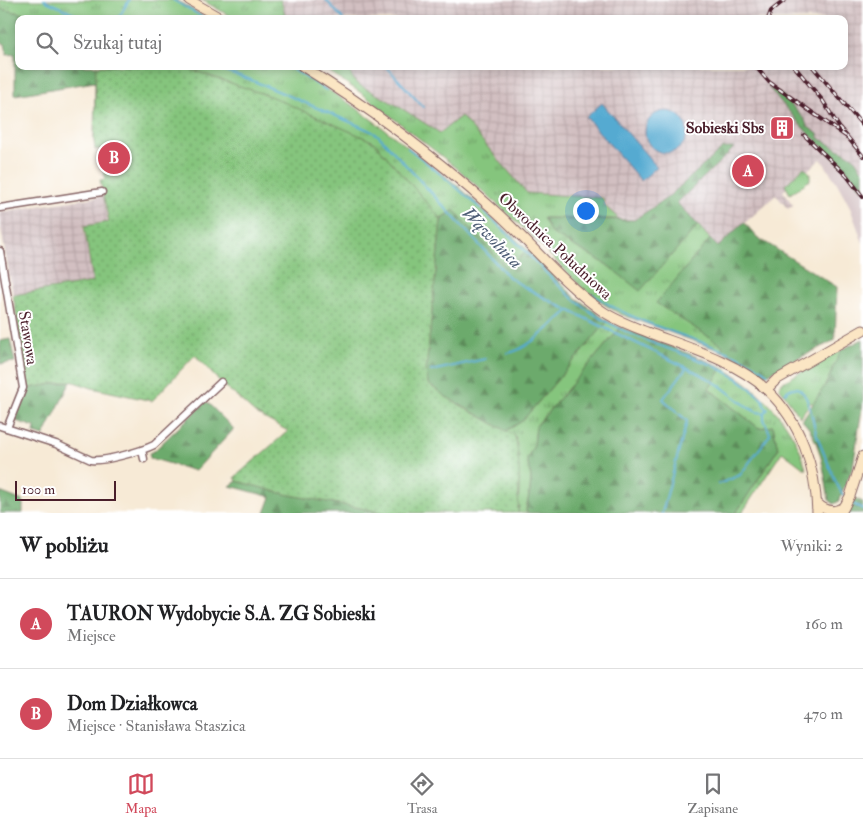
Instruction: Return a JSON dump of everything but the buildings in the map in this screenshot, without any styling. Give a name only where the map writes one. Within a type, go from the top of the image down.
[{"type":"main road","points":[[189,0],[215,15]]},
{"type":"main road","name":"Obwodnica Południowa","points":[[308,70],[364,106],[455,176],[494,210],[587,300],[603,312],[632,326],[717,358],[766,389],[778,401],[806,447],[814,478],[817,508]]},
{"type":"main road","points":[[766,389],[776,380],[863,330]]},
{"type":"main road","points":[[817,508],[825,511],[840,511],[846,504],[863,456]]},
{"type":"street","points":[[0,208],[102,192]]},
{"type":"street","name":"Stawowa","points":[[0,251],[23,388],[7,428]]},
{"type":"street","points":[[0,426],[56,444],[95,461],[142,450],[154,445],[221,382]]},
{"type":"street","points":[[142,450],[144,459]]},
{"type":"shaded area","points":[[225,0],[863,0],[863,171],[853,157],[834,146],[783,191],[793,205],[788,209],[776,195],[718,247],[675,201],[667,198],[634,220],[619,219],[604,205],[603,198],[527,193],[461,116],[440,134],[398,106],[333,70],[848,70],[848,15],[246,15]]},
{"type":"shaded area","points":[[828,152],[852,176],[863,191],[863,243],[849,205],[821,159]]},
{"type":"shaded area","points":[[103,196],[108,222],[83,226],[93,282],[13,295],[0,224],[0,212]]},
{"type":"green space","points":[[0,0],[176,0],[202,15],[30,15],[0,9]]},
{"type":"green space","points":[[202,0],[281,0],[285,15],[228,15]]},
{"type":"green space","points":[[0,9],[30,15],[15,15],[15,54],[7,55],[5,44],[0,42]]},
{"type":"green space","points":[[15,70],[155,70],[94,141],[95,82],[15,95]]},
{"type":"green space","points":[[96,70],[192,70],[272,97],[374,142],[441,219],[426,371],[428,384],[446,397],[515,436],[519,465],[518,513],[387,513],[285,494],[237,481],[235,477],[288,431],[256,414],[217,379],[195,355],[152,401],[92,388],[71,381],[28,388],[13,295],[93,282],[84,226],[109,222],[100,180],[105,179],[101,149],[95,150]]},
{"type":"green space","points":[[192,70],[297,70],[355,107],[420,156],[458,186],[528,250],[508,269],[454,210],[441,219],[374,142],[269,96]]},
{"type":"green space","points":[[326,70],[348,70],[356,83],[398,106],[440,133],[461,116],[527,193],[603,198],[604,205],[619,219],[544,218],[551,233],[606,264],[640,290],[698,225],[710,239],[657,303],[724,346],[721,351],[620,314],[602,303],[583,289],[530,234],[459,170],[364,95]]},
{"type":"green space","points":[[768,87],[782,95],[805,120],[807,126],[818,134],[819,138],[853,157],[863,171],[863,191],[852,176],[804,129]]},
{"type":"green space","points":[[723,148],[734,148],[677,203],[698,225],[640,291],[606,264],[551,233],[543,218],[634,220],[667,198]]},
{"type":"green space","points":[[804,167],[810,173],[810,180],[790,194],[785,185]]},
{"type":"green space","points":[[454,210],[508,269],[528,250],[576,298],[608,321],[522,421],[506,431],[446,397],[428,384],[426,371],[441,220]]},
{"type":"green space","points":[[744,222],[757,237],[837,287],[835,340],[766,375],[743,361],[721,351],[723,346],[656,303],[710,239],[718,247]]},
{"type":"green space","points":[[608,321],[621,327],[536,426],[534,445],[527,460],[531,477],[527,513],[518,513],[519,483],[515,436],[506,431],[522,421]]},
{"type":"green space","points":[[621,327],[723,367],[709,389],[759,428],[773,426],[778,449],[736,513],[527,513],[531,477],[527,459],[534,445],[536,426]]},
{"type":"green space","points":[[10,339],[15,362],[0,364],[0,341]]},
{"type":"green space","points":[[863,339],[863,402],[853,467],[838,502],[834,504],[829,500],[819,451],[811,432],[802,420],[826,384],[841,350]]},
{"type":"green space","points":[[841,350],[817,399],[813,405],[811,402],[800,417],[779,387],[781,383]]},
{"type":"green space","points":[[723,367],[749,385],[777,413],[798,445],[806,470],[782,452],[742,513],[736,513],[778,449],[773,426],[759,428],[709,389]]},
{"type":"green space","points":[[71,381],[44,436],[34,433],[35,427],[12,420],[24,390]]},
{"type":"green space","points":[[206,401],[234,429],[195,471],[150,458],[149,453],[154,451]]},
{"type":"green space","points":[[237,481],[285,494],[387,513],[265,513],[271,497],[230,486]]},
{"type":"green space","points":[[0,492],[23,501],[23,513],[0,513]]},
{"type":"green space","points":[[854,498],[863,502],[863,513],[846,513]]},
{"type":"water","points":[[602,103],[657,167],[641,181],[586,117]]},
{"type":"water","points":[[670,111],[678,114],[684,120],[687,132],[684,144],[678,150],[662,153],[654,150],[648,144],[645,128],[648,120],[654,114]]},
{"type":"waterway","name":"Wąwolnica","points":[[44,0],[76,15]]},
{"type":"waterway","points":[[120,15],[129,0]]},
{"type":"waterway","points":[[173,0],[199,15]]},
{"type":"waterway","points":[[326,0],[339,15]]},
{"type":"waterway","name":"Wąwolnica","points":[[222,70],[273,89],[371,131],[379,136],[509,277],[554,303],[706,377],[749,408],[764,413],[768,409],[765,407],[763,400],[737,378],[713,365],[633,335],[588,310],[559,286],[476,204],[408,148]]},
{"type":"waterway","points":[[294,70],[326,90]]},
{"type":"waterway","points":[[390,70],[423,107]]},
{"type":"waterway","points":[[592,294],[630,316],[734,355],[752,363],[768,374]]},
{"type":"waterway","points":[[507,353],[522,348],[531,342],[568,311]]},
{"type":"waterway","points":[[431,371],[485,359]]},
{"type":"waterway","points":[[662,513],[687,421],[663,399],[687,367]]},
{"type":"waterway","name":"Wąwolnica","points":[[785,393],[792,388],[797,388],[806,397],[822,448],[838,487],[846,498]]},
{"type":"waterway","points":[[719,484],[740,475],[769,436],[764,414]]},
{"type":"waterway","name":"Wąwolnica","points":[[851,503],[863,509]]},
{"type":"railway","points":[[770,15],[771,11],[785,0]]},
{"type":"railway","points":[[758,70],[769,82],[847,137]]},
{"type":"railway","points":[[797,70],[823,101],[839,127],[863,156]]},
{"type":"railway","points":[[816,70],[863,126]]},
{"type":"railway","points":[[804,135],[847,176],[863,197]]},
{"type":"place","name":"Sobieski Sbs","points":[[782,128]]},
{"type":"place","name":"Dom Działkowca","points":[[114,158]]},
{"type":"place","name":"TAURON Wydobycie S.A. ZG Sobieski","points":[[748,171]]}]
